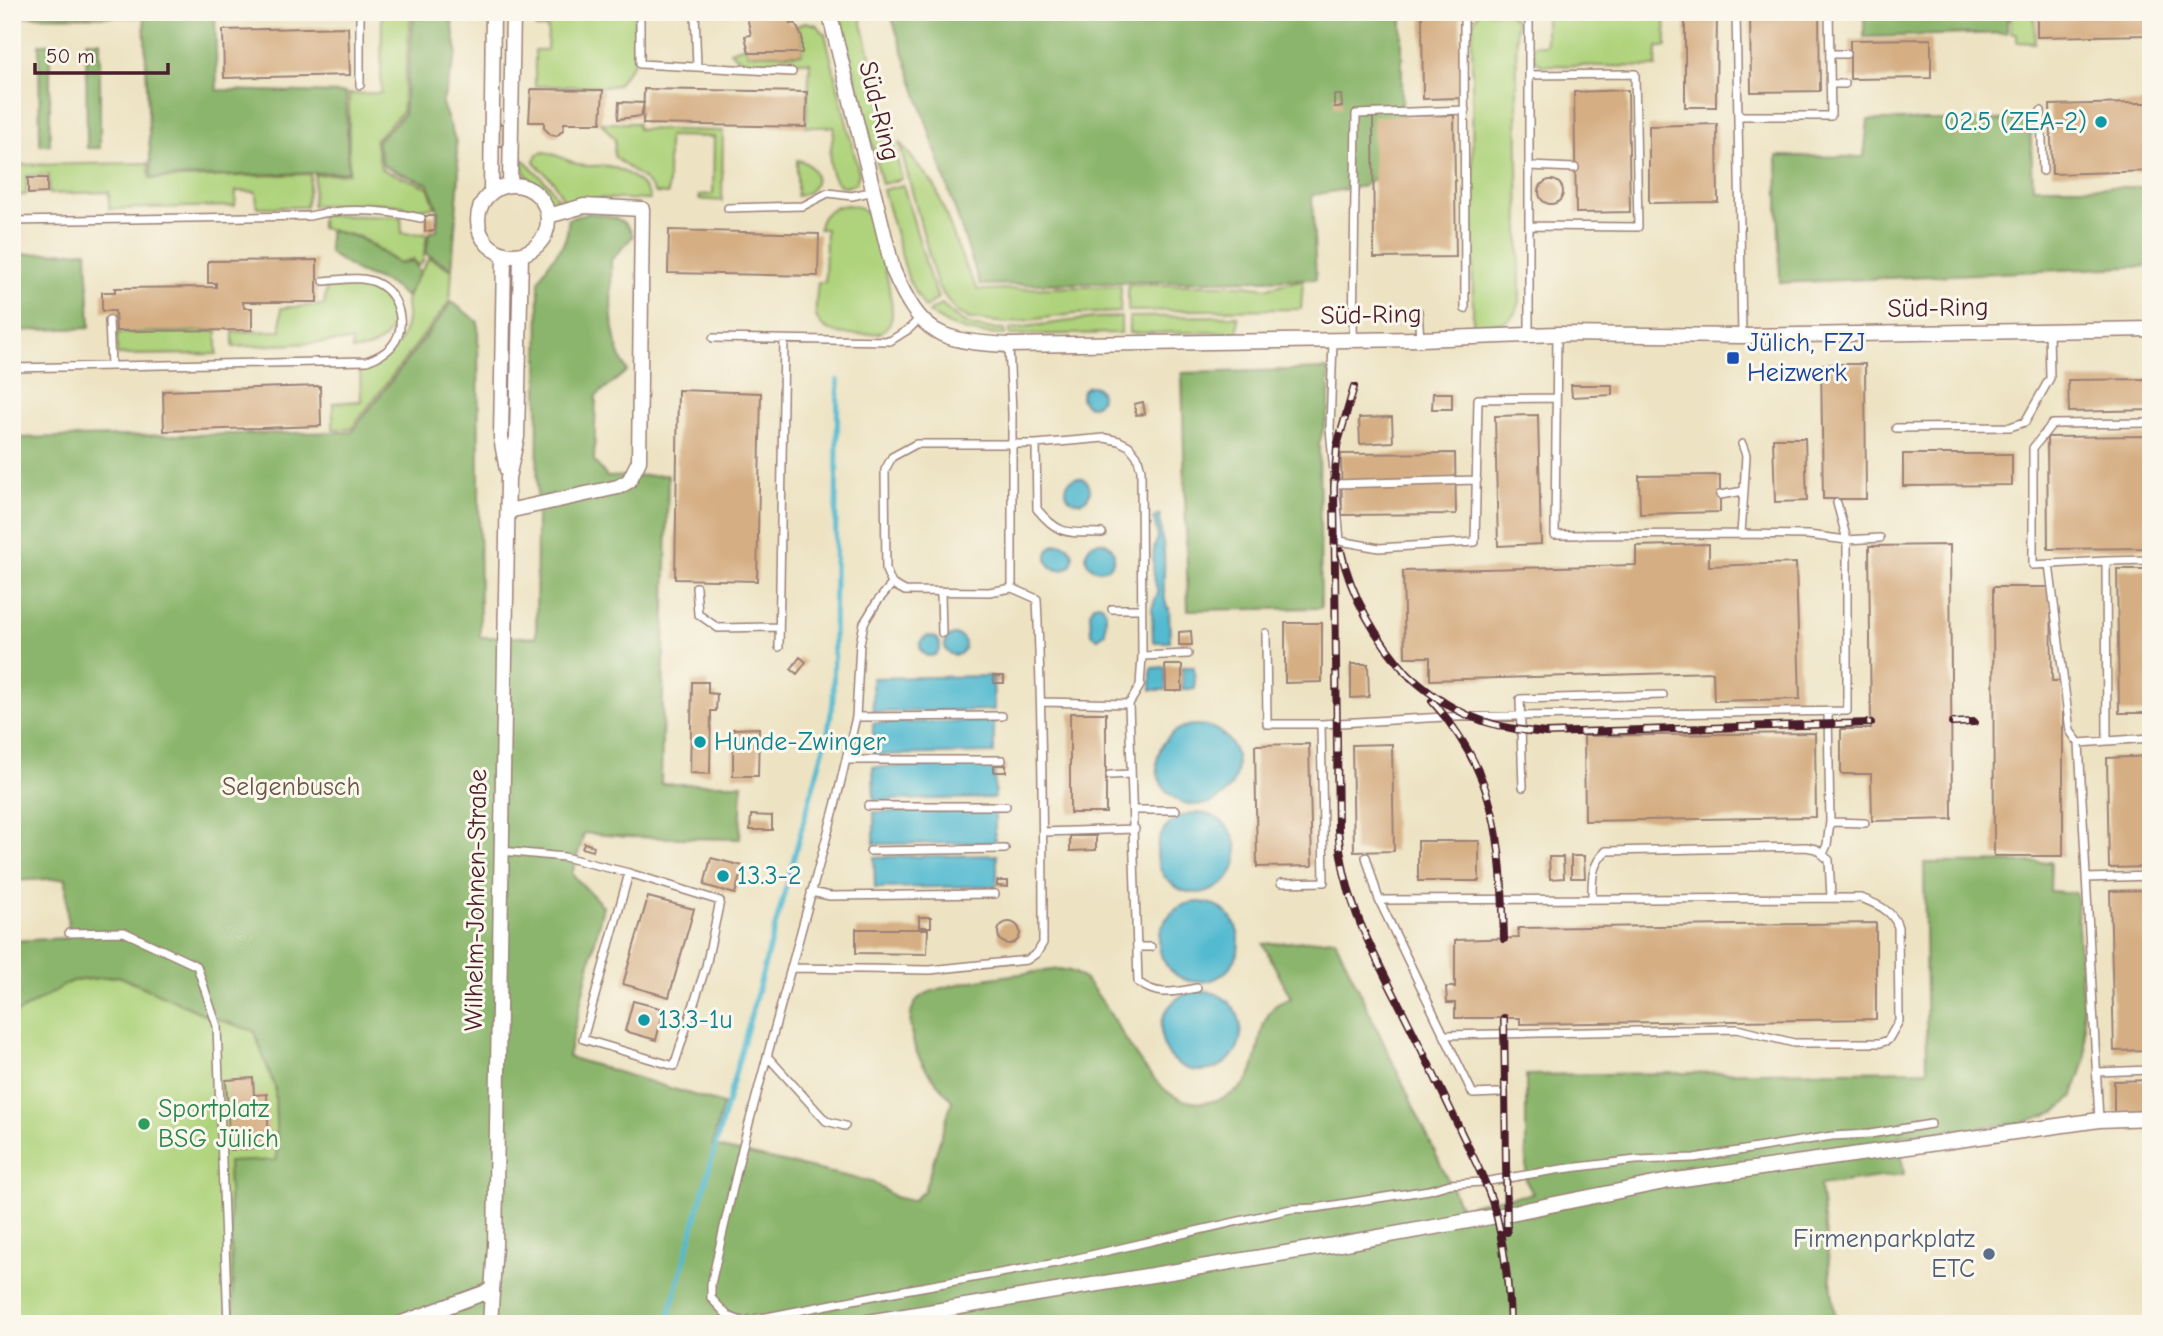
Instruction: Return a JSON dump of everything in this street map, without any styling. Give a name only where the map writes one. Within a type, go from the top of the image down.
[{"type":"street","points":[[491,193],[493,12]]},
{"type":"street","points":[[510,184],[513,12]]},
{"type":"street","name":"Süd-Ring","points":[[829,12],[893,270],[910,306],[920,318],[941,335],[962,342],[1009,345],[1333,341],[1557,334],[1742,335],[2151,329]]},
{"type":"street","points":[[510,184],[534,192],[543,203],[548,216],[547,231],[538,245],[521,254],[504,255],[487,244],[481,234],[479,212],[483,201],[491,193],[510,184]]},
{"type":"street","points":[[508,510],[618,487],[629,481],[639,461],[642,209],[584,206],[548,216]]},
{"type":"street","name":"Wilhelm-Johnen-Straße","points":[[508,478],[517,437],[521,254]]},
{"type":"street","name":"Wilhelm-Johnen-Straße","points":[[490,1324],[508,510],[508,478],[501,438],[504,255]]},
{"type":"street","points":[[856,1324],[1334,1245],[1669,1181],[2099,1120],[2151,1118]]},
{"type":"street","points":[[399,1324],[492,1290]]},
{"type":"lane","points":[[360,12],[360,85]]},
{"type":"lane","points":[[640,12],[640,64],[792,72]]},
{"type":"lane","points":[[695,12],[697,67]]},
{"type":"lane","points":[[1464,12],[1465,309]]},
{"type":"lane","points":[[1529,12],[1529,336]]},
{"type":"lane","points":[[1736,12],[1742,335]]},
{"type":"lane","points":[[1738,116],[1831,116],[1829,12]]},
{"type":"lane","points":[[1830,54],[1846,54]]},
{"type":"lane","points":[[1529,75],[1635,74],[1637,227],[1529,226]]},
{"type":"lane","points":[[1830,84],[1845,84]]},
{"type":"lane","points":[[1353,340],[1356,114],[1465,110]]},
{"type":"lane","points":[[2041,111],[2043,171]]},
{"type":"lane","points":[[1529,166],[1575,169]]},
{"type":"lane","points":[[728,208],[803,206],[828,193],[852,197],[874,191]]},
{"type":"lane","points":[[12,221],[309,216],[323,212],[385,211],[421,218]]},
{"type":"lane","points":[[12,368],[367,361],[390,348],[397,338],[400,325],[396,302],[389,292],[380,285],[360,279],[324,281]]},
{"type":"lane","points":[[1419,311],[1420,339]]},
{"type":"lane","points":[[713,338],[890,341],[909,330],[920,318]]},
{"type":"lane","points":[[110,320],[111,366]]},
{"type":"lane","points":[[1896,428],[2010,427],[2025,422],[2050,378],[2049,330]]},
{"type":"lane","points":[[1557,334],[1555,535],[1741,534],[1808,535],[1847,540],[1880,538]]},
{"type":"lane","points":[[779,647],[784,340]]},
{"type":"lane","points":[[1333,341],[1330,428],[1340,541],[1379,548],[1475,542],[1478,399],[1556,398]]},
{"type":"lane","points":[[1009,345],[1012,587]]},
{"type":"lane","points":[[2151,423],[2052,424],[2033,448],[2033,565],[2151,560]]},
{"type":"lane","points":[[792,968],[930,970],[1027,960],[1037,953],[1043,943],[1041,702],[1037,599],[1012,587],[989,592],[941,593],[905,591],[892,584],[887,570],[885,470],[892,457],[916,444],[1036,444],[1105,438],[1129,446],[1137,456],[1141,470],[1142,656],[1140,686],[1129,704],[1138,982],[1150,991],[1163,994],[1197,988]]},
{"type":"lane","points":[[1036,444],[1037,509],[1055,528],[1066,532],[1102,533]]},
{"type":"lane","points":[[1741,534],[1746,455],[1742,444]]},
{"type":"lane","points":[[1335,484],[1477,480]]},
{"type":"lane","points":[[1720,495],[1744,491]]},
{"type":"lane","points":[[1266,633],[1267,724],[1521,716],[1847,711],[1847,540],[1837,503]]},
{"type":"lane","points":[[2106,561],[2107,740]]},
{"type":"lane","points":[[2049,564],[2070,732],[2079,743],[2099,1120]]},
{"type":"lane","points":[[892,584],[864,623],[860,644],[856,718],[742,1149],[711,1284],[711,1298],[727,1316],[741,1321],[1056,1263],[1291,1209],[1316,1208],[1429,1190],[1450,1184],[1483,1182],[1562,1169],[1636,1160],[1693,1158],[1832,1136],[1870,1134],[1931,1124]]},
{"type":"lane","points":[[696,587],[698,614],[718,628],[779,627]]},
{"type":"lane","points":[[941,593],[942,633]]},
{"type":"lane","points":[[1112,609],[1141,609]]},
{"type":"lane","points":[[1142,656],[1188,654]]},
{"type":"lane","points":[[1523,787],[1520,699],[1663,695]]},
{"type":"lane","points":[[1041,702],[1129,704]]},
{"type":"lane","points":[[1823,854],[1827,845],[1829,822],[1828,712]]},
{"type":"lane","points":[[856,718],[1002,716]]},
{"type":"lane","points":[[1281,883],[1324,882],[1321,723]]},
{"type":"lane","points":[[2079,743],[2151,738]]},
{"type":"lane","points":[[846,761],[1002,760]]},
{"type":"lane","points":[[1110,775],[1131,774]]},
{"type":"lane","points":[[869,806],[1006,806]]},
{"type":"lane","points":[[1133,810],[1176,810]]},
{"type":"lane","points":[[1829,822],[1865,823]]},
{"type":"lane","points":[[1043,832],[1135,829]]},
{"type":"lane","points":[[1592,899],[1592,872],[1598,858],[1606,851],[1806,846],[1816,849],[1829,860],[1831,897]]},
{"type":"lane","points":[[870,850],[1005,849]]},
{"type":"lane","points":[[502,851],[564,857],[629,873],[720,901],[706,966],[674,1066],[583,1039],[629,873]]},
{"type":"lane","points":[[1366,857],[1379,900],[1473,1094],[1498,1093]]},
{"type":"lane","points":[[2086,878],[2151,876]]},
{"type":"lane","points":[[811,892],[830,896],[995,894]]},
{"type":"lane","points":[[1379,900],[1861,898],[1887,911],[1895,918],[1898,927],[1899,1021],[1888,1040],[1880,1044],[1794,1043],[1737,1029],[1444,1035]]},
{"type":"lane","points":[[69,933],[124,932],[197,966],[217,1026],[228,1324]]},
{"type":"lane","points":[[1137,947],[1152,947]]},
{"type":"lane","points":[[768,1057],[826,1121],[845,1126]]},
{"type":"lane","points":[[2097,1072],[2151,1070]]},
{"type":"green space","points":[[12,12],[215,12],[217,90],[346,93],[348,172],[151,178],[144,17],[12,16]]},
{"type":"green space","points":[[382,12],[411,12],[402,112],[375,140],[381,169],[428,187],[435,207],[409,210],[402,206],[379,203],[312,206],[315,175],[349,173],[349,94],[381,93]]},
{"type":"green space","points":[[414,12],[441,12],[452,22],[457,52],[442,104],[456,142],[459,176],[452,268],[426,254],[429,233],[437,230],[437,207],[428,184],[383,166],[377,141],[404,114]]},
{"type":"green space","points":[[536,12],[635,12],[634,62],[617,85],[535,86],[535,50],[547,50],[548,28],[536,28]]},
{"type":"green space","points":[[839,12],[859,12],[902,179],[882,184]]},
{"type":"green space","points":[[890,12],[1402,12],[1402,119],[1382,171],[1364,186],[1312,195],[1316,279],[980,285]]},
{"type":"green space","points":[[1479,12],[1506,12],[1516,20],[1520,302],[1508,321],[1496,324],[1473,324],[1472,24]]},
{"type":"green space","points":[[1546,12],[1665,12],[1666,47],[1657,47],[1656,67],[1542,65],[1534,59],[1532,45],[1546,45]]},
{"type":"green space","points":[[1864,12],[2007,12],[2007,33],[1864,37]]},
{"type":"green space","points":[[2010,12],[2034,12],[2035,43],[2017,42],[2017,33],[2011,33]]},
{"type":"green space","points":[[805,22],[817,25],[825,34],[859,173],[856,183],[847,187],[840,185],[831,172],[834,127],[806,127],[810,62],[742,61],[730,51],[745,46],[748,54],[802,54],[802,37],[797,26]]},
{"type":"green space","points":[[86,41],[100,41],[100,148],[87,148]]},
{"type":"green space","points":[[39,44],[50,44],[50,145],[40,145]]},
{"type":"green space","points":[[1868,120],[2030,120],[2033,187],[2151,187],[2151,266],[1780,283],[1777,156],[1864,157]]},
{"type":"green space","points":[[601,123],[637,123],[638,129],[723,131],[722,201],[699,199],[700,195],[713,194],[714,137],[668,136],[668,194],[655,193],[646,182],[614,156],[615,139]]},
{"type":"green space","points":[[899,142],[935,186],[965,266],[978,290],[1121,286],[1120,312],[1075,314],[1006,323],[970,319],[956,312],[937,285]]},
{"type":"green space","points":[[544,152],[584,166],[605,166],[621,170],[645,188],[650,200],[592,198],[565,203],[554,182],[534,162],[537,154]]},
{"type":"green space","points":[[523,159],[550,186],[560,204],[552,206],[545,193],[526,174]]},
{"type":"green space","points":[[797,160],[810,166],[814,172],[815,184],[806,193],[797,196]]},
{"type":"green space","points":[[148,163],[150,179],[311,174],[306,207],[257,207],[256,192],[236,191],[235,206],[109,209],[109,192],[49,194],[49,175],[26,176],[26,195],[12,196],[12,165]]},
{"type":"green space","points":[[903,185],[938,298],[925,308],[909,281],[883,190]]},
{"type":"green space","points":[[847,205],[861,208],[867,213],[880,248],[892,312],[889,324],[880,333],[834,332],[819,323],[816,315],[818,282],[825,282],[826,229],[819,229],[820,223],[828,212]]},
{"type":"green space","name":"Selgenbusch","points":[[588,213],[621,221],[633,236],[611,260],[613,330],[627,371],[596,396],[594,461],[607,477],[668,475],[661,784],[742,784],[740,839],[626,837],[584,833],[572,874],[603,906],[568,1057],[723,1104],[712,1146],[872,1182],[895,1197],[912,1201],[924,1191],[952,1101],[924,1066],[915,1047],[911,1019],[917,1000],[926,994],[961,983],[1059,969],[1075,973],[1091,987],[1143,1065],[1161,1086],[1176,1097],[1188,1101],[1217,1100],[1235,1092],[1246,1082],[1253,1070],[1267,1017],[1276,1005],[1291,998],[1263,944],[1335,939],[1461,1208],[1490,1200],[1533,1194],[1526,1181],[1526,1075],[1927,1070],[1924,863],[2051,862],[2050,891],[2076,893],[2086,1058],[2073,1096],[2057,1111],[2022,1123],[1899,1136],[1904,1174],[1820,1185],[1836,1324],[234,1324],[228,1162],[277,1160],[275,1088],[254,1031],[208,1016],[119,976],[72,981],[12,1016],[12,941],[68,938],[66,878],[12,881],[12,438],[352,432],[452,302],[478,322],[480,637],[536,637],[539,282],[547,265],[562,246],[568,219]]},
{"type":"green space","points":[[321,215],[401,217],[402,233],[427,234],[423,261],[418,266],[413,259],[399,263],[360,237],[321,228]]},
{"type":"green space","points":[[329,230],[359,238],[399,264],[413,261],[420,272],[406,297],[388,283],[358,272],[329,253]]},
{"type":"green space","points":[[87,251],[90,328],[12,331],[12,255]]},
{"type":"green space","points":[[429,258],[452,270],[450,301],[351,429],[333,429],[333,403],[361,401],[360,367],[385,356],[402,337],[407,319],[407,297]]},
{"type":"green space","points":[[1301,280],[1301,309],[1128,311],[1128,285],[1244,285],[1267,288]]},
{"type":"green space","points":[[369,285],[383,292],[391,301],[394,312],[393,324],[379,343],[352,350],[352,341],[233,347],[233,332],[281,331],[281,308],[324,305],[327,286]]},
{"type":"green space","points":[[942,304],[962,322],[977,327],[1005,329],[1005,335],[974,332],[946,323],[929,312]]},
{"type":"green space","points":[[1238,316],[1238,332],[1129,333],[1129,317]]},
{"type":"green space","points":[[1121,317],[1121,333],[1010,335],[1010,329]]},
{"type":"green space","points":[[217,331],[217,354],[117,355],[117,333]]},
{"type":"green space","points":[[1329,369],[1329,409],[1319,444],[1321,608],[1188,610],[1182,373]]},
{"type":"green space","name":"Sportplatz BSG Jülich","points":[[119,976],[208,1016],[254,1031],[275,1088],[277,1161],[228,1163],[234,1324],[12,1324],[12,1016],[72,981]]},
{"type":"water","points":[[1091,386],[1098,389],[1101,396],[1098,403],[1091,406],[1084,403],[1081,396],[1084,389]]},
{"type":"water","points":[[1078,478],[1089,485],[1090,490],[1083,501],[1078,502],[1067,495],[1066,490],[1073,479]]},
{"type":"water","points":[[1160,515],[1164,552],[1164,592],[1169,608],[1170,642],[1153,642],[1152,608],[1158,592],[1153,565],[1158,538],[1154,519]]},
{"type":"water","points":[[1100,542],[1110,546],[1114,556],[1110,566],[1100,570],[1090,566],[1086,556],[1090,546]]},
{"type":"water","points":[[1060,544],[1069,548],[1073,557],[1069,566],[1060,570],[1051,566],[1047,557],[1051,548]]},
{"type":"water","points":[[1094,605],[1102,605],[1106,612],[1105,633],[1098,638],[1091,634],[1090,612]]},
{"type":"water","points":[[955,635],[962,638],[965,645],[962,652],[955,655],[948,652],[945,645],[948,638]]},
{"type":"water","points":[[930,636],[937,639],[940,646],[937,653],[930,656],[923,653],[920,646],[923,639]]},
{"type":"water","points":[[1165,667],[1166,690],[1151,690],[1151,668]]},
{"type":"water","points":[[1182,667],[1194,667],[1195,689],[1182,689]]},
{"type":"water","points":[[993,676],[994,710],[873,712],[872,678]]},
{"type":"water","points":[[994,721],[994,753],[873,755],[873,723]]},
{"type":"water","points":[[1189,725],[1205,725],[1226,736],[1237,757],[1237,773],[1226,794],[1205,805],[1189,805],[1175,799],[1163,787],[1157,773],[1157,757],[1163,743],[1175,731]]},
{"type":"water","points":[[994,765],[995,798],[874,800],[873,767]]},
{"type":"water","points":[[995,811],[995,843],[874,844],[874,812]]},
{"type":"water","points":[[1197,813],[1212,816],[1225,825],[1234,838],[1237,853],[1234,868],[1225,881],[1212,890],[1197,893],[1182,890],[1169,881],[1160,868],[1157,853],[1160,838],[1169,825],[1182,816]]},
{"type":"water","points":[[997,855],[997,886],[875,888],[874,857]]},
{"type":"water","points":[[1199,902],[1214,905],[1227,914],[1236,927],[1239,942],[1236,957],[1227,970],[1214,979],[1199,982],[1184,979],[1171,970],[1162,957],[1159,942],[1162,927],[1171,914],[1184,905]]},
{"type":"water","points":[[1201,991],[1216,994],[1229,1003],[1238,1016],[1241,1031],[1238,1046],[1229,1059],[1216,1068],[1201,1071],[1186,1068],[1173,1059],[1164,1046],[1161,1031],[1164,1016],[1173,1003],[1186,994]]},
{"type":"building","points":[[746,12],[787,12],[790,24],[795,23],[802,37],[802,53],[749,53],[745,36],[751,35]]},
{"type":"building","points":[[1685,12],[1717,12],[1716,107],[1685,107]]},
{"type":"building","points":[[1750,12],[1819,12],[1820,91],[1751,92]]},
{"type":"building","points":[[2037,12],[2151,12],[2151,35],[2037,37]]},
{"type":"building","points":[[1460,14],[1461,98],[1423,99],[1422,15]]},
{"type":"building","points":[[348,27],[350,75],[224,78],[223,30]]},
{"type":"building","points":[[1931,39],[1931,78],[1850,79],[1850,40]]},
{"type":"building","points":[[531,89],[603,90],[601,123],[564,123],[563,130],[557,136],[551,135],[544,128],[544,122],[529,122]]},
{"type":"building","points":[[644,89],[807,92],[806,127],[643,124]]},
{"type":"building","points":[[1628,90],[1630,212],[1576,213],[1574,92]]},
{"type":"building","points":[[1334,95],[1341,95],[1342,107],[1334,107]]},
{"type":"building","points":[[619,102],[644,103],[641,116],[618,119]]},
{"type":"building","name":"02.5 (ZEA-2)","points":[[2151,103],[2151,171],[2052,174],[2050,105]]},
{"type":"building","points":[[1454,115],[1456,257],[1374,258],[1373,116]]},
{"type":"building","points":[[497,124],[504,124],[503,146],[496,146]]},
{"type":"building","points":[[1717,124],[1718,202],[1649,203],[1649,126]]},
{"type":"building","points":[[28,178],[47,178],[47,193],[28,194]]},
{"type":"building","points":[[1551,180],[1560,183],[1563,192],[1560,201],[1551,204],[1542,201],[1539,192],[1542,183]]},
{"type":"building","points":[[425,216],[435,216],[435,231],[425,231]]},
{"type":"building","points":[[669,230],[819,234],[818,276],[668,273]]},
{"type":"building","points":[[317,260],[317,302],[243,302],[244,308],[252,308],[252,330],[116,331],[115,311],[102,311],[102,292],[115,292],[115,288],[216,287],[216,283],[208,283],[208,261]]},
{"type":"building","points":[[1821,364],[1865,364],[1866,499],[1823,499]]},
{"type":"building","points":[[2151,379],[2151,410],[2069,412],[2068,380]]},
{"type":"building","points":[[1571,385],[1612,385],[1612,395],[1572,397]]},
{"type":"building","points":[[320,386],[321,426],[164,431],[163,391]]},
{"type":"building","points":[[678,390],[761,393],[757,581],[675,579]]},
{"type":"building","points":[[1433,393],[1452,393],[1452,409],[1432,409]]},
{"type":"building","points":[[1143,402],[1145,414],[1136,415],[1134,404]]},
{"type":"building","points":[[1538,415],[1541,544],[1498,546],[1495,416]]},
{"type":"building","points":[[1392,417],[1393,442],[1360,444],[1359,418]]},
{"type":"building","points":[[2151,436],[2151,548],[2048,549],[2047,437]]},
{"type":"building","points":[[1773,438],[1805,438],[1807,501],[1775,502]]},
{"type":"building","points":[[1455,453],[1456,514],[1342,515],[1341,454]]},
{"type":"building","points":[[1903,454],[2012,454],[2012,485],[1903,486]]},
{"type":"building","points":[[1720,475],[1720,512],[1640,514],[1639,476]]},
{"type":"building","points":[[1709,544],[1709,566],[1796,563],[1800,699],[1714,701],[1713,672],[1430,680],[1430,657],[1405,657],[1403,571],[1636,565],[1636,546]]},
{"type":"building","points":[[1950,545],[1952,819],[1872,821],[1871,774],[1841,774],[1841,729],[1871,729],[1869,546]]},
{"type":"building","points":[[2117,569],[2151,569],[2149,713],[2119,713]]},
{"type":"building","points":[[1993,587],[2051,587],[2052,681],[2063,681],[2063,856],[1994,856]]},
{"type":"building","points":[[1285,623],[1322,623],[1322,682],[1285,683]]},
{"type":"building","points":[[1191,631],[1192,645],[1179,645],[1179,632]]},
{"type":"building","points":[[800,657],[806,662],[797,674],[791,669]]},
{"type":"building","points":[[1351,664],[1368,664],[1369,697],[1351,698]]},
{"type":"building","points":[[1165,665],[1182,665],[1182,691],[1166,691]]},
{"type":"building","points":[[993,676],[1004,676],[1004,683],[994,683]]},
{"type":"building","name":"Hunde-Zwinger","points":[[692,682],[708,682],[708,693],[717,694],[716,711],[711,711],[710,774],[690,773]]},
{"type":"building","points":[[1070,713],[1106,713],[1106,813],[1070,813]]},
{"type":"building","points":[[759,728],[758,776],[733,776],[733,729]]},
{"type":"building","points":[[1815,733],[1816,817],[1585,821],[1584,736]]},
{"type":"building","points":[[1309,744],[1312,866],[1257,867],[1255,745]]},
{"type":"building","points":[[1392,744],[1394,851],[1354,852],[1352,745]]},
{"type":"building","points":[[2151,756],[2151,867],[2109,868],[2107,758]]},
{"type":"building","points":[[994,765],[1006,765],[1006,772],[994,772]]},
{"type":"building","points":[[751,815],[772,816],[772,830],[750,830]]},
{"type":"building","points":[[1070,836],[1096,836],[1096,850],[1070,851]]},
{"type":"building","points":[[1418,841],[1479,841],[1479,881],[1418,881]]},
{"type":"building","points":[[584,843],[594,846],[593,851],[582,848]]},
{"type":"building","points":[[1571,856],[1584,856],[1585,878],[1571,878]]},
{"type":"building","points":[[1549,857],[1563,857],[1564,878],[1550,879]]},
{"type":"building","name":"13.3-2","points":[[711,858],[743,866],[735,894],[704,885]]},
{"type":"building","points":[[997,881],[1008,881],[1008,887],[997,886]]},
{"type":"building","points":[[2151,890],[2151,1050],[2114,1051],[2110,891]]},
{"type":"building","points":[[648,897],[694,909],[669,997],[623,984]]},
{"type":"building","points":[[919,917],[931,917],[931,927],[919,927]]},
{"type":"building","points":[[1009,922],[1017,925],[1020,933],[1017,941],[1009,944],[1001,941],[998,933],[1001,925]]},
{"type":"building","points":[[1876,923],[1876,1019],[1520,1024],[1520,1018],[1455,1018],[1455,1003],[1447,1003],[1446,987],[1455,987],[1455,940],[1519,938],[1518,928]]},
{"type":"building","points":[[856,929],[928,929],[927,954],[856,953]]},
{"type":"building","name":"13.3-1u","points":[[633,1001],[664,1009],[656,1040],[625,1031]]},
{"type":"building","points":[[253,1078],[254,1095],[267,1094],[269,1148],[230,1150],[226,1080]]},
{"type":"building","points":[[2151,1080],[2151,1112],[2114,1112],[2114,1081]]},
{"type":"waterway","points":[[667,1324],[828,732],[833,701],[838,380]]},
{"type":"railway","points":[[1354,387],[1337,446],[1334,487],[1338,830],[1341,854],[1351,898],[1366,938],[1490,1196],[1504,1257],[1510,1324]]},
{"type":"railway","points":[[1341,551],[1359,603],[1377,635],[1411,678]]},
{"type":"railway","points":[[1404,671],[1437,698],[1469,716],[1525,731],[1546,733],[1871,723]]},
{"type":"railway","points":[[1432,701],[1472,757],[1484,785],[1498,842],[1504,939]]},
{"type":"railway","points":[[1952,723],[1974,722]]},
{"type":"railway","points":[[1504,1018],[1507,1232]]},
{"type":"place","name":"02.5 (ZEA-2)","points":[[2101,122]]},
{"type":"place","name":"Jülich, FZJ Heizwerk","points":[[1733,358]]},
{"type":"place","name":"Hunde-Zwinger","points":[[700,742]]},
{"type":"place","name":"13.3-2","points":[[723,876]]},
{"type":"place","name":"13.3-1u","points":[[644,1020]]},
{"type":"place","name":"Sportplatz BSG Jülich","points":[[144,1124]]},
{"type":"place","name":"Firmenparkplatz ETC","points":[[1989,1254]]}]
